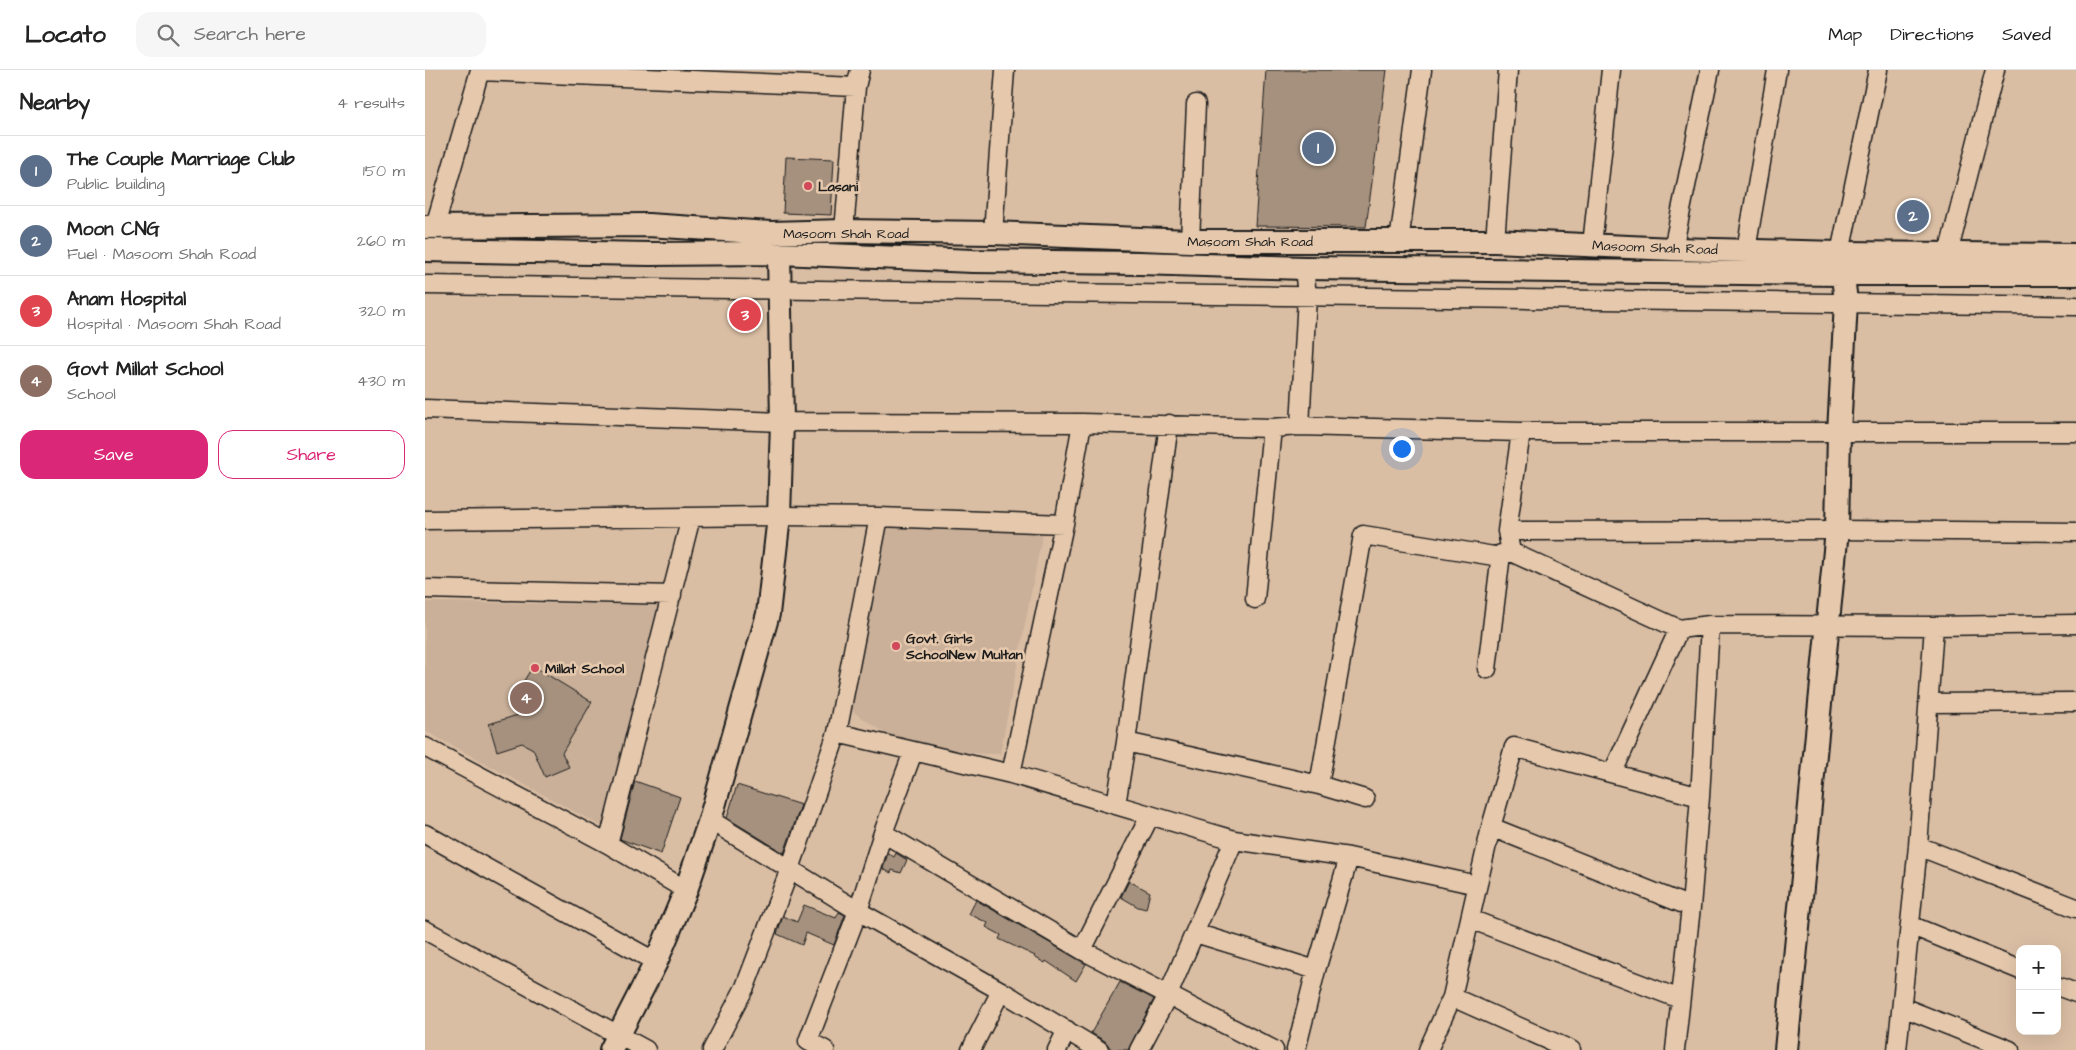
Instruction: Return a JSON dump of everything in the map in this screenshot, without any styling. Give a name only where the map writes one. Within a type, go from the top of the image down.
[{"type":"main road","name":"Masoom Shah Road","points":[[430,227],[648,225],[771,233],[843,231],[983,233],[1190,241],[1495,241],[1673,249],[1746,250],[1841,263],[1948,254],[2076,255]]},
{"type":"main road","points":[[648,225],[649,254]]},
{"type":"main road","points":[[973,261],[983,233]]},
{"type":"main road","name":"Masoom Shah Road","points":[[425,250],[649,254],[779,253],[973,261],[1139,263],[1313,269],[1841,263],[2076,274]]},
{"type":"main road","points":[[615,1043],[656,962],[686,890],[710,820],[768,614],[779,516],[782,422],[779,253]]},
{"type":"main road","points":[[1789,1049],[1837,530],[1839,432],[1846,302],[1841,263]]},
{"type":"street","points":[[430,227],[480,70],[858,78],[843,231]]},
{"type":"street","points":[[983,233],[1005,70]]},
{"type":"street","points":[[1399,242],[1422,70]]},
{"type":"street","points":[[1495,241],[1508,70]]},
{"type":"street","points":[[1592,245],[1611,70]]},
{"type":"street","points":[[1673,249],[1711,70]]},
{"type":"street","points":[[1746,250],[1777,70]]},
{"type":"street","points":[[1841,263],[1878,70]]},
{"type":"street","points":[[1948,254],[1995,70]]},
{"type":"street","points":[[1190,241],[1196,104]]},
{"type":"street","points":[[1300,426],[1307,296],[1321,242]]},
{"type":"street","points":[[425,285],[2076,306]]},
{"type":"street","points":[[425,409],[782,422],[1081,422],[1272,428],[1300,426],[1521,432],[2076,432]]},
{"type":"street","points":[[1011,774],[1064,524],[1081,422]]},
{"type":"street","points":[[1116,806],[1169,424]]},
{"type":"street","points":[[1255,599],[1272,428]]},
{"type":"street","points":[[1487,669],[1506,553],[1507,531],[1521,432]]},
{"type":"street","points":[[425,520],[779,516],[879,517],[1064,524]]},
{"type":"street","points":[[608,844],[691,517]]},
{"type":"street","points":[[711,1050],[745,987],[790,869],[837,733],[879,517]]},
{"type":"street","points":[[1507,531],[1837,530],[2076,532]]},
{"type":"street","points":[[1319,785],[1363,534],[1494,556],[1506,553],[1679,629],[1710,625],[1934,626],[2076,624]]},
{"type":"street","points":[[425,589],[672,595]]},
{"type":"street","points":[[1675,1050],[1691,907],[1700,797],[1710,625]]},
{"type":"street","points":[[1897,1050],[1918,846],[1934,626]]},
{"type":"street","points":[[1613,772],[1679,629]]},
{"type":"street","points":[[1928,703],[2076,702]]},
{"type":"street","points":[[837,733],[1011,774],[1234,840],[1349,857],[1477,885]]},
{"type":"street","points":[[1126,742],[1319,785],[1365,799]]},
{"type":"street","points":[[425,747],[608,844],[686,890]]},
{"type":"street","points":[[1429,1050],[1451,997],[1491,827],[1514,747],[1613,772],[1700,797]]},
{"type":"street","points":[[825,1050],[806,1046],[857,912],[883,833],[913,752]]},
{"type":"street","points":[[1082,950],[1150,816]]},
{"type":"street","points":[[710,820],[857,912],[1001,991],[1099,1050]]},
{"type":"street","points":[[1491,827],[1691,907]]},
{"type":"street","points":[[883,833],[1082,950],[1274,1050]]},
{"type":"street","points":[[425,834],[656,962]]},
{"type":"street","points":[[1139,1050],[1168,994],[1234,840]]},
{"type":"street","points":[[1918,846],[2076,908]]},
{"type":"street","points":[[1296,1050],[1316,970],[1349,857]]},
{"type":"street","points":[[1470,919],[1680,1000]]},
{"type":"street","points":[[1910,925],[2016,968]]},
{"type":"street","points":[[425,930],[615,1043],[646,1050]]},
{"type":"street","points":[[1195,933],[1316,970]]},
{"type":"street","points":[[2061,988],[2076,994]]},
{"type":"street","points":[[971,1050],[1001,991]]},
{"type":"street","points":[[1451,997],[1571,1050]]},
{"type":"street","points":[[1902,1008],[2010,1050]]},
{"type":"street","points":[[1057,1050],[1067,1030]]},
{"type":"shaded area","points":[[884,524],[1044,526],[1000,754],[913,752],[849,709]]},
{"type":"shaded area","name":"Millat School","points":[[425,602],[661,605],[603,827],[425,731]]},
{"type":"building","points":[[1266,70],[1387,70],[1366,227],[1255,226]]},
{"type":"building","name":"Lasani","points":[[786,157],[834,159],[831,215],[783,213]]},
{"type":"building","points":[[533,666],[592,702],[562,753],[569,767],[545,777],[533,749],[522,743],[497,751],[489,724],[524,713],[509,705]]},
{"type":"building","points":[[635,781],[680,797],[661,854],[620,839]]},
{"type":"building","points":[[737,785],[801,805],[784,853],[727,818]]},
{"type":"building","points":[[888,853],[894,857],[896,853],[907,860],[901,873],[892,870],[891,873],[883,869]]},
{"type":"building","points":[[1129,881],[1150,892],[1146,909],[1138,907],[1121,897]]},
{"type":"building","points":[[976,900],[1086,964],[1076,981],[1046,961],[1045,963],[1035,956],[999,939],[1001,935],[986,927],[988,923],[969,914]]},
{"type":"building","points":[[804,905],[836,918],[839,912],[845,915],[834,945],[806,933],[802,945],[777,934],[783,916],[797,922]]},
{"type":"building","points":[[1120,982],[1154,999],[1128,1050],[1112,1050],[1105,1041],[1091,1033]]},
{"type":"place","name":"The Couple Marriage Club","points":[[1318,148]]},
{"type":"place","name":"Lasani","points":[[808,186]]},
{"type":"place","name":"Moon CNG","points":[[1913,216]]},
{"type":"place","name":"Anam Hospital","points":[[745,315]]},
{"type":"place","name":"Govt. Girls SchoolNew Multan","points":[[896,646]]},
{"type":"place","name":"Millat School","points":[[535,668]]},
{"type":"place","name":"Govt Millat School","points":[[526,698]]}]
